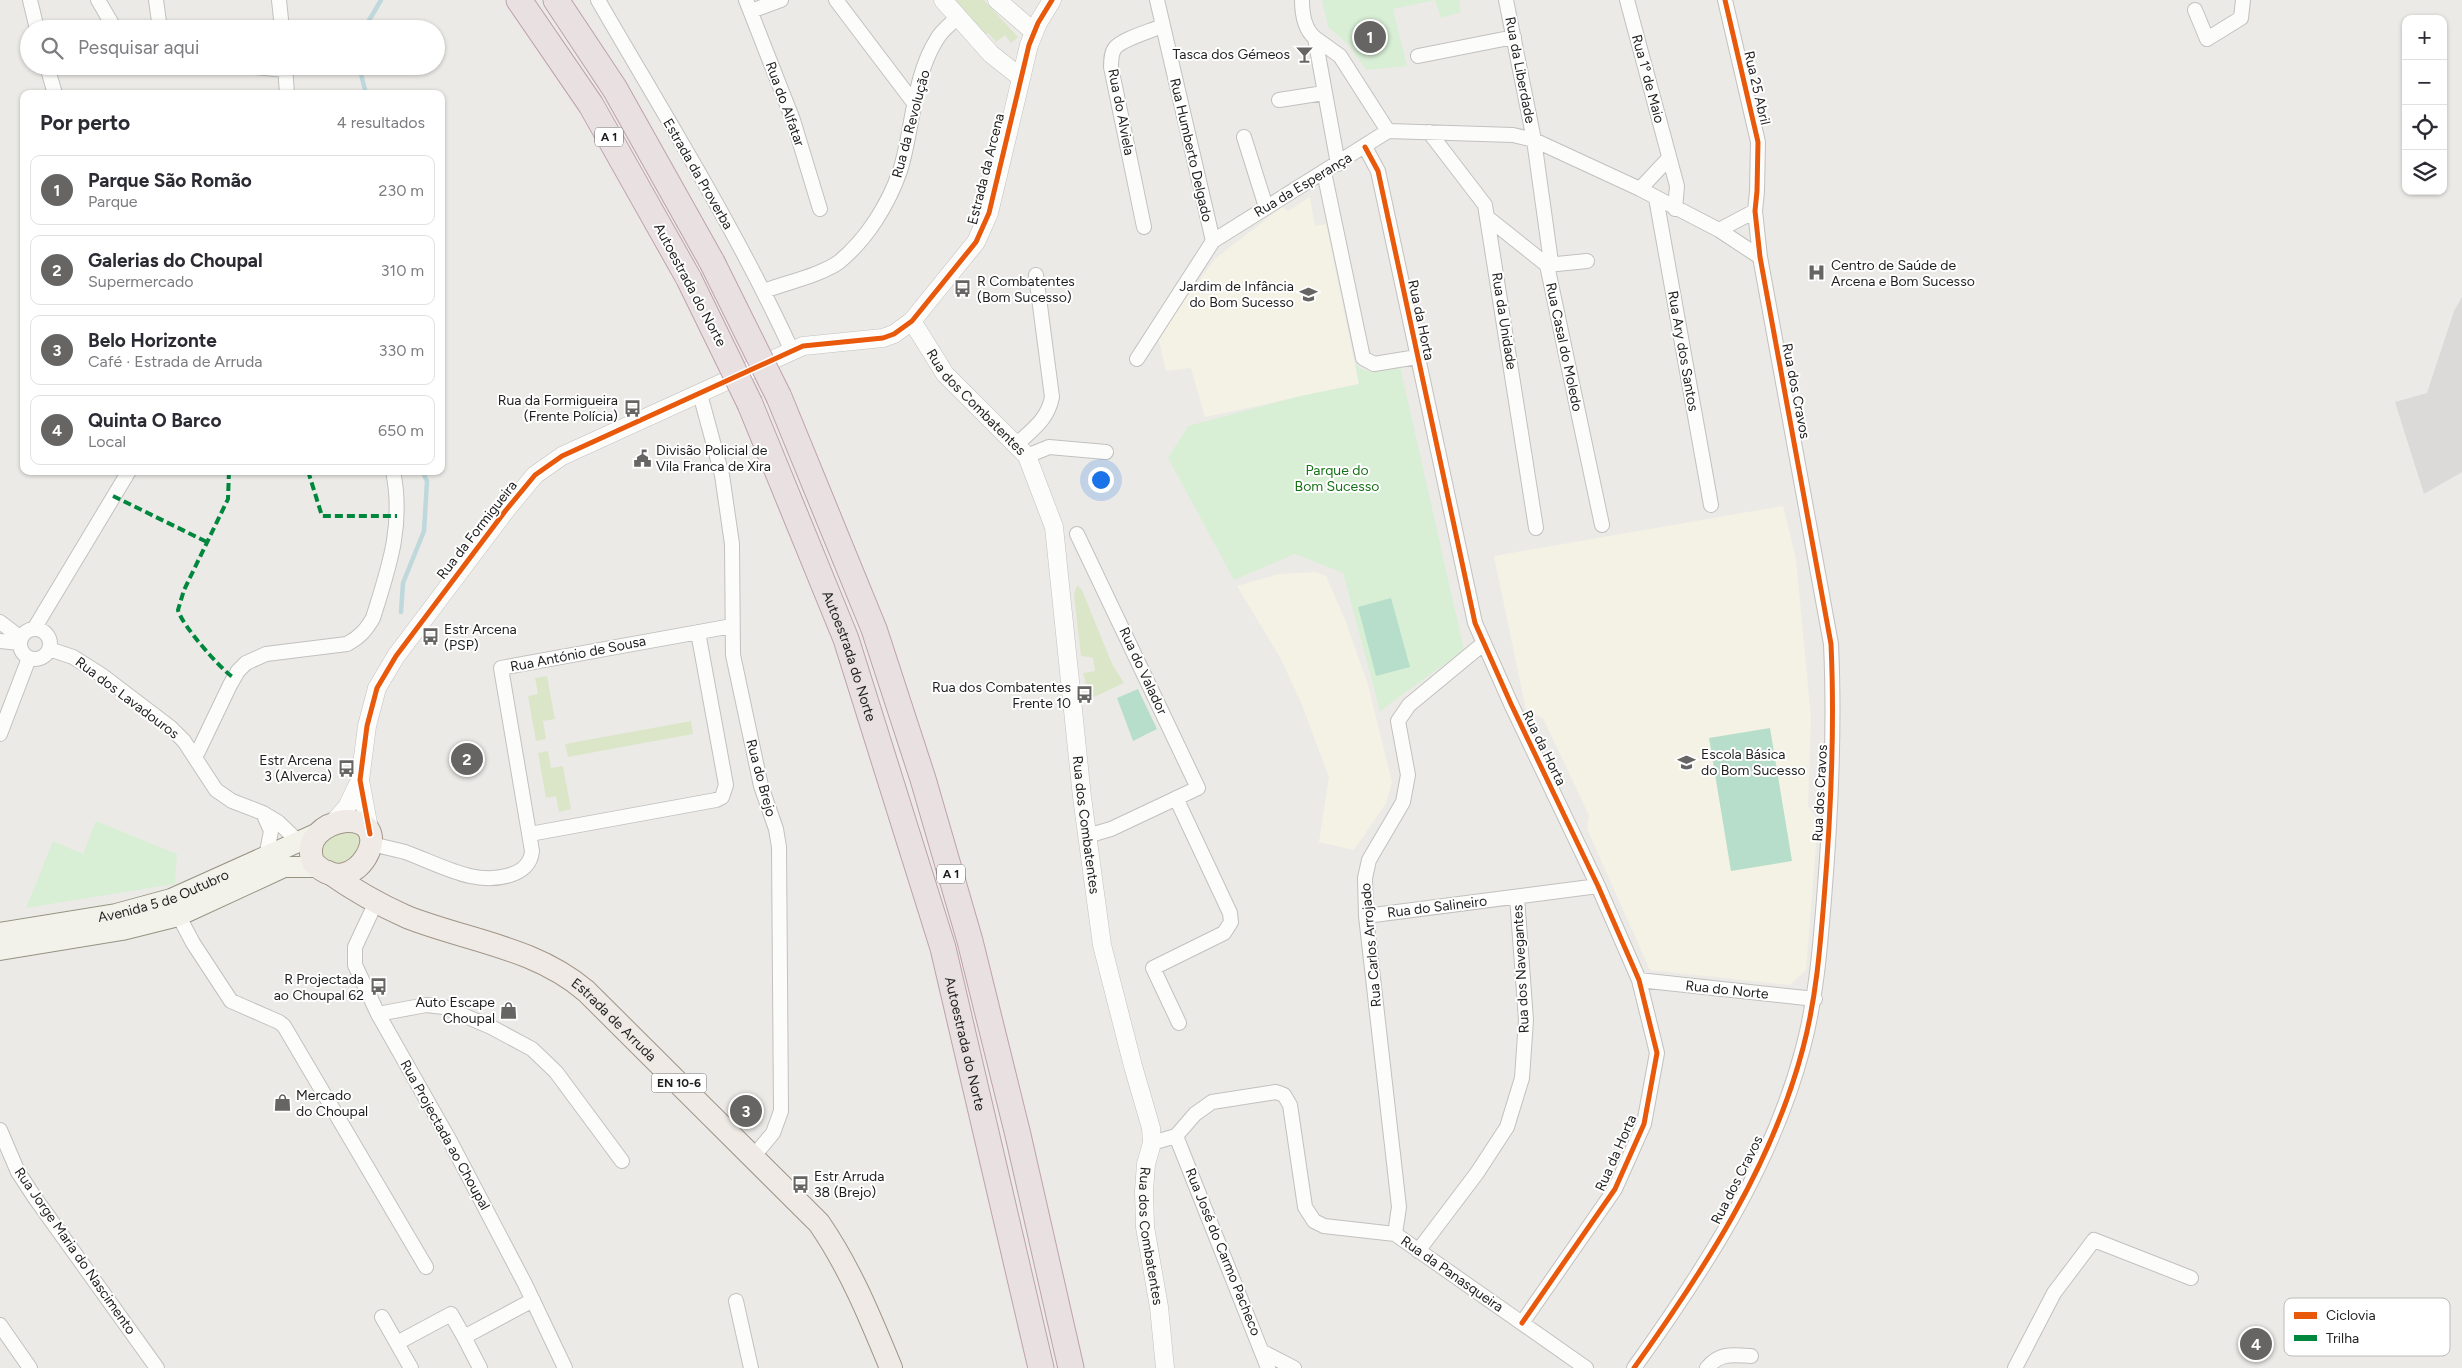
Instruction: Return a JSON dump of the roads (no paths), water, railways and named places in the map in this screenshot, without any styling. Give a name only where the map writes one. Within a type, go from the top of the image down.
[{"type":"highway","name":"Autoestrada do Norte","points":[[519,0],[591,105],[689,279],[750,404],[846,639],[943,948],[1042,1368]]},
{"type":"highway","name":"Autoestrada do Norte","points":[[556,0],[615,89],[712,262],[779,397],[874,629],[923,779],[970,941],[1018,1135],[1071,1368]]},
{"type":"main road","points":[[370,845],[361,865],[348,872],[336,874],[317,848],[355,822],[366,828],[370,845],[370,886],[377,900]]},
{"type":"main road","name":"Estrada de Arruda","points":[[317,848],[348,886],[408,917],[522,953],[543,962],[575,982],[819,1223],[840,1254],[859,1291],[891,1368]]},
{"type":"main road","name":"Avenida 5 de Outubro","points":[[0,933],[116,914],[175,907],[266,857],[317,848]]},
{"type":"main road","name":"Avenida 5 de Outubro","points":[[0,950],[122,930],[175,907],[284,866],[317,848]]},
{"type":"street","points":[[30,0],[35,20]]},
{"type":"street","points":[[98,0],[109,20]]},
{"type":"street","points":[[156,0],[159,20]]},
{"type":"street","points":[[279,0],[281,20]]},
{"type":"street","name":"Estrada da Proverba","points":[[598,0],[722,214],[764,291],[792,351]]},
{"type":"street","points":[[748,6],[781,0]]},
{"type":"street","points":[[836,0],[914,103]]},
{"type":"street","points":[[943,0],[991,54],[1020,77]]},
{"type":"street","points":[[997,0],[1034,32]]},
{"type":"street","name":"Estrada da Arcena","points":[[792,351],[813,344],[883,338],[894,334],[912,321],[969,252],[982,232],[996,184],[1020,77],[1034,32],[1052,0]]},
{"type":"street","name":"Rua Humberto Delgado","points":[[1157,0],[1213,241]]},
{"type":"street","points":[[1302,0],[1308,31],[1340,56],[1388,132],[1513,135],[1534,140],[1640,189],[1720,230],[1760,257]]},
{"type":"street","name":"Rua da Liberdade","points":[[1506,0],[1534,140]]},
{"type":"street","name":"Rua 1º de Maio","points":[[1627,0],[1677,186],[1676,209]]},
{"type":"street","name":"Rua 25 Abril","points":[[1725,0],[1758,142],[1755,211]]},
{"type":"street","points":[[2195,10],[2207,39],[2241,18],[2243,0]]},
{"type":"street","name":"Rua do Alfatar","points":[[748,6],[793,120],[820,209]]},
{"type":"street","name":"Rua da Revolução","points":[[764,291],[838,262],[876,221],[885,207],[900,169],[914,103],[936,40],[958,17]]},
{"type":"street","name":"Rua do Alviela","points":[[1144,227],[1111,62],[1115,48],[1122,42],[1162,26]]},
{"type":"street","points":[[1418,56],[1514,37]]},
{"type":"street","points":[[1315,38],[1338,164]]},
{"type":"street","points":[[49,75],[53,90]]},
{"type":"street","points":[[286,75],[287,90]]},
{"type":"street","points":[[1280,100],[1324,93]]},
{"type":"street","name":"Rua da Esperança","points":[[1137,359],[1213,241],[1388,132]]},
{"type":"street","name":"Rua da Unidade","points":[[1430,132],[1481,197],[1488,218],[1536,528]]},
{"type":"street","points":[[1244,137],[1266,207]]},
{"type":"street","name":"Rua Casal do Moledo","points":[[1534,140],[1551,262],[1547,265],[1602,526]]},
{"type":"street","name":"Rua da Horta","points":[[1366,147],[1378,171],[1475,623],[1598,886],[1639,980],[1657,1053],[1644,1124],[1615,1189],[1522,1323]]},
{"type":"street","points":[[1640,189],[1669,158]]},
{"type":"street","points":[[1324,172],[1363,358],[1374,364],[1417,356]]},
{"type":"street","name":"Rua Ary dos Santos","points":[[1656,198],[1711,505]]},
{"type":"street","points":[[1720,230],[1755,211]]},
{"type":"street","name":"Rua dos Cravos","points":[[1634,1368],[1679,1306],[1744,1196],[1786,1100],[1803,1050],[1815,999],[1833,772],[1834,698],[1831,644],[1760,257],[1755,211]]},
{"type":"street","points":[[1488,218],[1547,265],[1587,261]]},
{"type":"street","points":[[1022,450],[1047,414],[1052,397],[1036,275]]},
{"type":"street","name":"Rua dos Combatentes","points":[[912,321],[945,374],[1022,450],[1054,527],[1087,836],[1102,945],[1151,1128],[1152,1143],[1146,1164],[1144,1191],[1145,1227],[1159,1307],[1165,1368]]},
{"type":"street","name":"Rua da Formigueira","points":[[317,848],[347,807],[360,780],[372,705],[377,688],[443,593],[535,475],[562,456],[792,351]]},
{"type":"street","name":"Rua do Brejo","points":[[700,394],[722,476],[732,544],[733,655],[761,786],[776,829],[780,864],[778,949],[780,1111],[773,1133],[753,1157]]},
{"type":"street","points":[[1022,450],[1049,447],[1106,452]]},
{"type":"street","points":[[34,629],[127,475]]},
{"type":"street","points":[[194,758],[230,685],[238,671],[246,663],[266,654],[347,644],[356,640],[368,627],[373,618],[396,538],[397,501],[394,475]]},
{"type":"street","name":"Rua do Valador","points":[[1077,534],[1198,788],[1110,829],[1087,836]]},
{"type":"street","points":[[0,622],[20,640],[22,652],[29,658],[39,659],[49,649],[47,635],[34,629],[26,631],[20,640]]},
{"type":"street","name":"Rua António de Sousa","points":[[530,834],[501,668],[732,626]]},
{"type":"street","points":[[370,845],[404,852],[470,876],[497,877],[516,874],[526,867],[532,856],[530,834],[716,800],[722,797],[726,785],[698,632]]},
{"type":"street","points":[[0,640],[20,640]]},
{"type":"street","name":"Rua Carlos Arrojado","points":[[1395,1234],[1399,1206],[1366,916],[1365,878],[1368,860],[1403,802],[1408,775],[1398,721],[1409,705],[1484,643]]},
{"type":"street","name":"Rua dos Lavadouros","points":[[49,649],[74,657],[103,676],[170,727],[184,741],[211,785],[223,796],[263,813],[317,848]]},
{"type":"street","points":[[0,734],[29,658]]},
{"type":"street","name":"Rua da Formigueira","points":[[360,780],[370,845]]},
{"type":"street","points":[[1176,798],[1230,913],[1231,922],[1224,933],[1153,968],[1179,1023]]},
{"type":"street","points":[[263,813],[271,831],[266,857]]},
{"type":"street","name":"Rua do Salineiro","points":[[1366,916],[1598,886]]},
{"type":"street","name":"Rua dos Navegantes","points":[[1418,1251],[1477,1173],[1507,1127],[1522,1078],[1526,1020],[1517,897]]},
{"type":"street","name":"Rua Projectada ao Choupal","points":[[377,900],[357,941],[354,954],[355,965],[378,1014],[450,1141],[533,1300],[565,1368]]},
{"type":"street","points":[[175,907],[231,1001],[284,1026],[426,1267]]},
{"type":"street","name":"Rua do Norte","points":[[1639,980],[1815,999]]},
{"type":"street","points":[[378,1014],[426,1005],[444,1006],[491,1027],[532,1049],[556,1072],[622,1161]]},
{"type":"street","name":"Rua da Panasqueira","points":[[1176,1136],[1195,1114],[1212,1102],[1276,1092],[1284,1095],[1290,1105],[1305,1207],[1310,1216],[1319,1224],[1329,1228],[1395,1234],[1586,1368]]},
{"type":"street","name":"Rua Jorge Maria do Nascimento","points":[[0,1130],[18,1172],[35,1198],[157,1368]]},
{"type":"street","points":[[1152,1143],[1176,1136]]},
{"type":"street","name":"Rua José do Carmo Pacheco","points":[[1176,1136],[1268,1368]]},
{"type":"street","points":[[2015,1368],[2054,1293],[2094,1240],[2191,1278]]},
{"type":"street","points":[[464,1337],[533,1300]]},
{"type":"street","points":[[736,1301],[751,1368]]},
{"type":"street","points":[[397,1343],[451,1314],[480,1368]]},
{"type":"street","points":[[382,1317],[411,1368]]},
{"type":"street","points":[[0,1325],[30,1368]]},
{"type":"street","points":[[1263,1352],[1294,1368]]},
{"type":"street","points":[[1708,1368],[1718,1357],[1726,1355],[1751,1356]]},
{"type":"waterway","points":[[369,20],[381,0]]},
{"type":"waterway","points":[[361,75],[365,90]]},
{"type":"waterway","points":[[401,612],[403,583],[424,531],[427,481],[424,475]]},
{"type":"place","name":"Parque São Romão","points":[[1370,37]]},
{"type":"place","name":"Tasca dos Gémeos","points":[[1304,54]]},
{"type":"place","name":"Centro de Saúde de Arcena e Bom Sucesso","points":[[1817,273]]},
{"type":"place","name":"R Combatentes (Bom Sucesso)","points":[[963,289]]},
{"type":"place","name":"Jardim de Infância do Bom Sucesso","points":[[1308,294]]},
{"type":"place","name":"Rua da Formigueira (Frente Polícia)","points":[[632,408]]},
{"type":"place","name":"Divisão Policial de Vila Franca de Xira","points":[[642,458]]},
{"type":"place","name":"Estr Arcena (PSP)","points":[[430,637]]},
{"type":"place","name":"Rua dos Combatentes Frente 10","points":[[1085,695]]},
{"type":"place","name":"Galerias do Choupal","points":[[467,759]]},
{"type":"place","name":"Escola Básica do Bom Sucesso","points":[[1687,762]]},
{"type":"place","name":"Estr Arcena 3 (Alverca)","points":[[346,768]]},
{"type":"place","name":"R Projectada ao Choupal 62","points":[[378,987]]},
{"type":"place","name":"Auto Escape Choupal","points":[[509,1010]]},
{"type":"place","name":"Mercado do Choupal","points":[[282,1103]]},
{"type":"place","name":"Belo Horizonte","points":[[746,1111]]},
{"type":"place","name":"Estr Arruda 38 (Brejo)","points":[[800,1184]]},
{"type":"place","name":"Quinta O Barco","points":[[2256,1344]]},
{"type":"park label","name":"Parque do Bom Sucesso","points":[[1337,478]]}]
